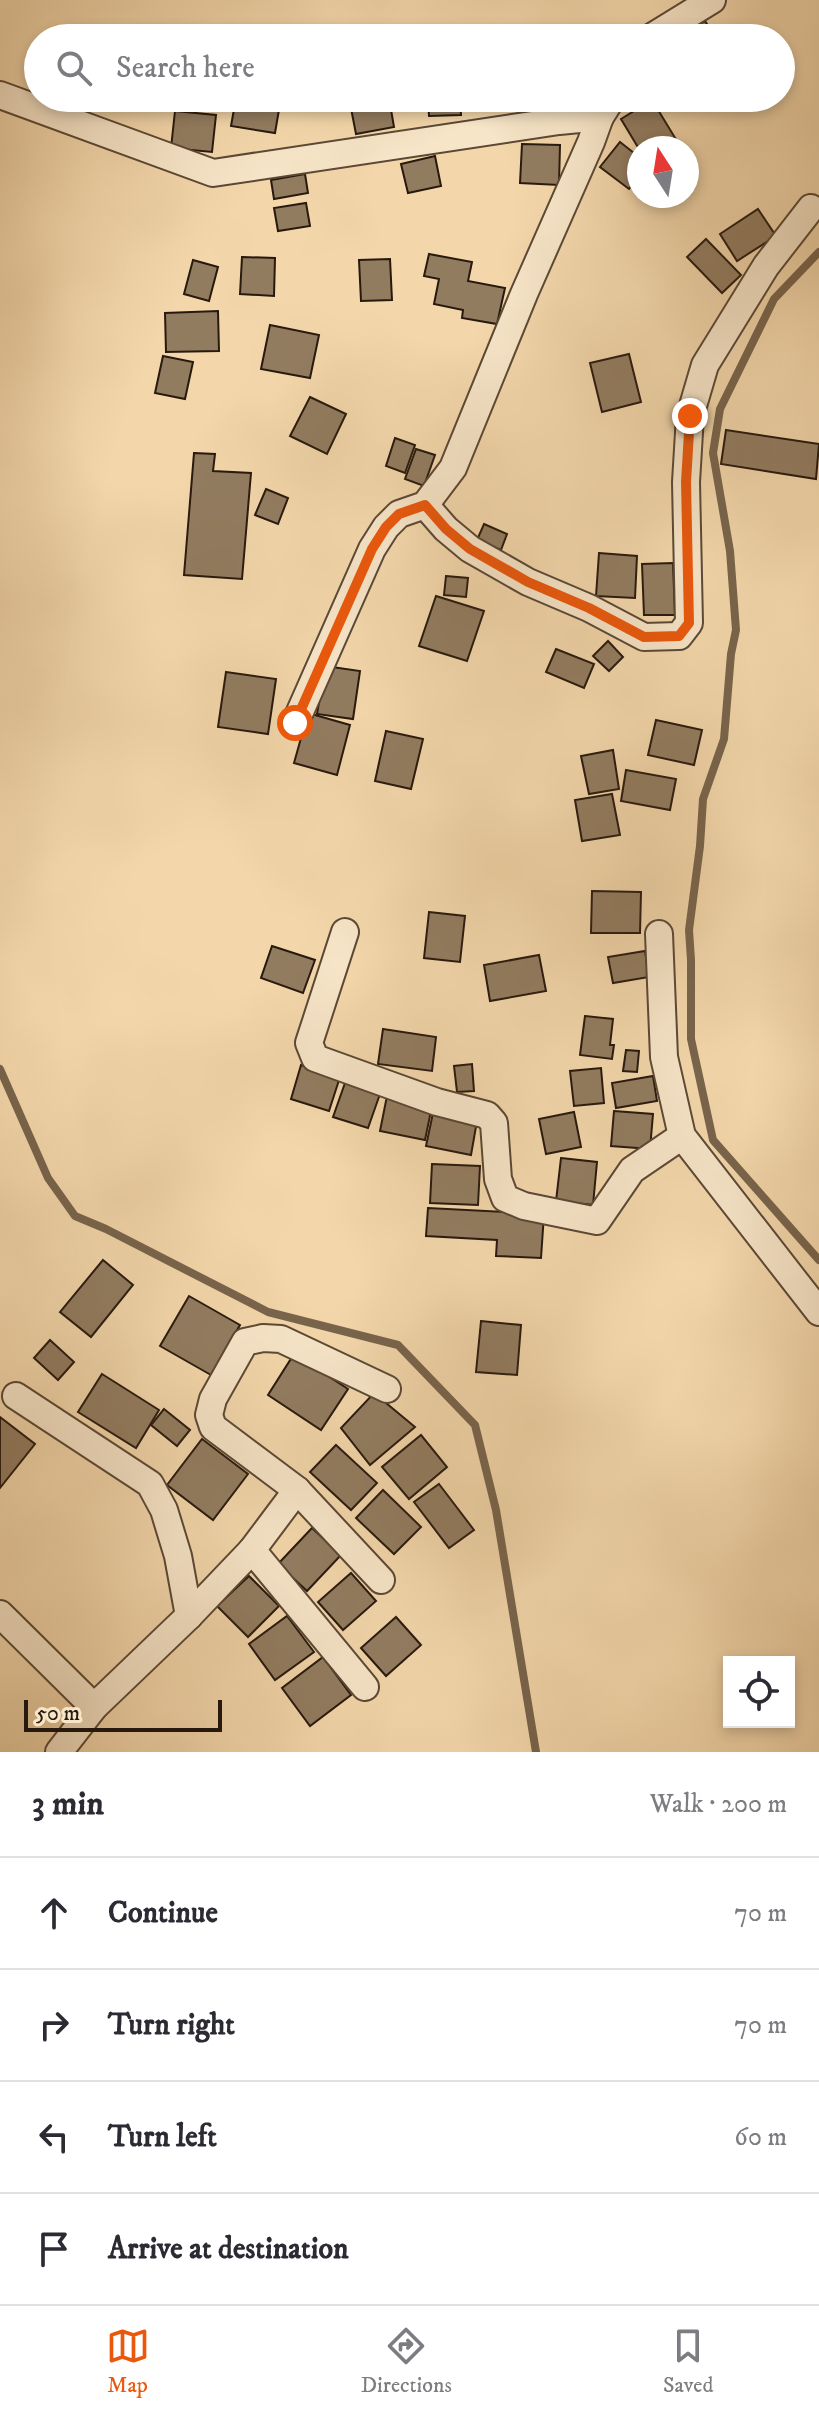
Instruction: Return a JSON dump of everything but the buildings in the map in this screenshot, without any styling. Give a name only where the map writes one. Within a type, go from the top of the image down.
[{"type":"street","points":[[673,24],[712,0]]},
{"type":"street","points":[[0,95],[24,104]]},
{"type":"street","points":[[46,112],[213,173],[559,121],[589,112]]},
{"type":"street","points":[[295,723],[372,549],[399,514],[425,505],[453,468],[524,294],[604,112]]},
{"type":"street","points":[[425,505],[446,529],[470,549],[528,582],[589,608],[644,637],[679,636],[689,623],[686,482],[690,416],[705,365],[766,266],[811,208]]},
{"type":"street","points":[[345,932],[309,1043],[315,1058],[437,1102],[487,1115],[494,1123],[498,1179],[505,1198],[524,1206],[597,1221],[632,1170],[682,1136]]},
{"type":"street","points":[[659,934],[664,1057],[682,1136],[819,1312]]},
{"type":"street","points":[[381,1580],[297,1490],[213,1427],[209,1415],[213,1399],[245,1342],[263,1338],[281,1339],[387,1389]]},
{"type":"street","points":[[16,1396],[150,1484],[164,1510],[178,1556],[189,1616]]},
{"type":"street","points":[[59,1752],[94,1707],[189,1616],[252,1550],[297,1490]]},
{"type":"street","points":[[252,1550],[365,1687]]},
{"type":"street","points":[[0,1614],[94,1707]]},
{"type":"waterway","points":[[819,252],[774,299],[720,409],[713,453],[730,551],[736,630],[724,739],[703,799],[689,930],[691,1039],[713,1140],[819,1260]]},
{"type":"waterway","points":[[0,1069],[48,1178],[75,1216],[268,1312],[398,1345],[475,1425],[496,1510],[536,1752]]},
{"type":"route","points":[[295,723],[372,549],[399,514],[425,505],[446,529],[470,549],[528,582],[589,608],[644,637],[679,636],[689,623],[686,482],[690,416]]}]
